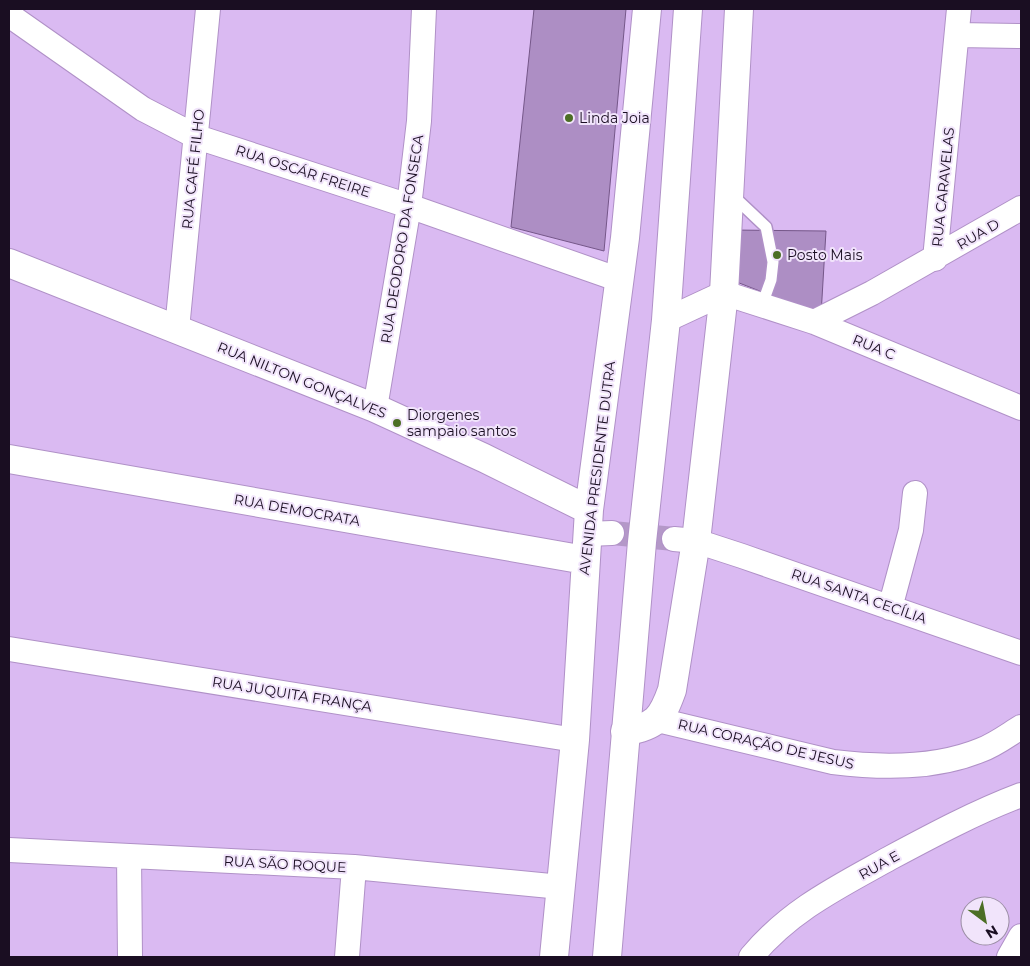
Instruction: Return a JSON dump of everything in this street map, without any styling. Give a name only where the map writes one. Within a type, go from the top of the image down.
[{"type":"main road","name":"AVENIDA PRESIDENTE DUTRA","points":[[554,957],[593,534],[647,9]]},
{"type":"main road","points":[[606,957],[642,542],[666,320],[688,9]]},
{"type":"main road","points":[[625,731],[640,729],[658,720],[666,707],[672,690],[685,540],[724,293],[739,9]]},
{"type":"main road","name":"RUA NILTON GONÇALVES","points":[[9,263],[375,408],[484,458],[593,534]]},
{"type":"main road","name":"RUA DEMOCRATA","points":[[9,459],[593,534]]},
{"type":"street","name":"RUA CAFÉ FILHO","points":[[177,329],[208,9]]},
{"type":"street","name":"RUA DEODORO DA FONSECA","points":[[375,408],[409,206],[419,121],[424,9]]},
{"type":"street","name":"RUA CARAVELAS","points":[[814,322],[935,259],[959,9]]},
{"type":"street","name":"RUA OSCÁR FREIRE","points":[[9,16],[143,109],[197,137],[409,206],[620,280]]},
{"type":"street","points":[[958,35],[1021,36]]},
{"type":"street","name":"RUA D","points":[[935,259],[1021,208]]},
{"type":"street","points":[[666,320],[724,293]]},
{"type":"street","name":"RUA C","points":[[724,293],[814,322],[1021,408]]},
{"type":"street","points":[[890,608],[911,530],[915,493]]},
{"type":"street","name":"RUA SANTA CECÍLIA","points":[[685,540],[1021,653]]},
{"type":"street","name":"RUA JUQUITA FRANÇA","points":[[9,649],[575,740]]},
{"type":"street","name":"RUA CORAÇÃO DE JESUS","points":[[658,720],[833,762],[871,766],[901,766],[943,761],[982,750],[1021,727]]},
{"type":"street","name":"RUA E","points":[[751,957],[784,922],[828,892],[990,807],[1021,796]]},
{"type":"street","name":"RUA SÃO ROQUE","points":[[9,850],[354,867],[561,887]]},
{"type":"street","points":[[129,856],[130,957]]},
{"type":"street","points":[[347,957],[354,867]]},
{"type":"street","points":[[1009,957],[1021,936]]},
{"type":"lane","points":[[730,192],[766,227],[773,262],[771,280],[762,305]]},
{"type":"building","name":"Linda Joia","points":[[534,9],[626,9],[604,251],[511,227]]},
{"type":"building","name":"Posto Mais","points":[[731,230],[826,231],[821,315],[729,279]]},
{"type":"tunnel","points":[[612,533],[674,539]]},
{"type":"place","name":"Linda Joia","points":[[569,118]]},
{"type":"place","name":"Posto Mais","points":[[777,255]]},
{"type":"place","name":"Diorgenes sampaio santos","points":[[397,423]]}]
